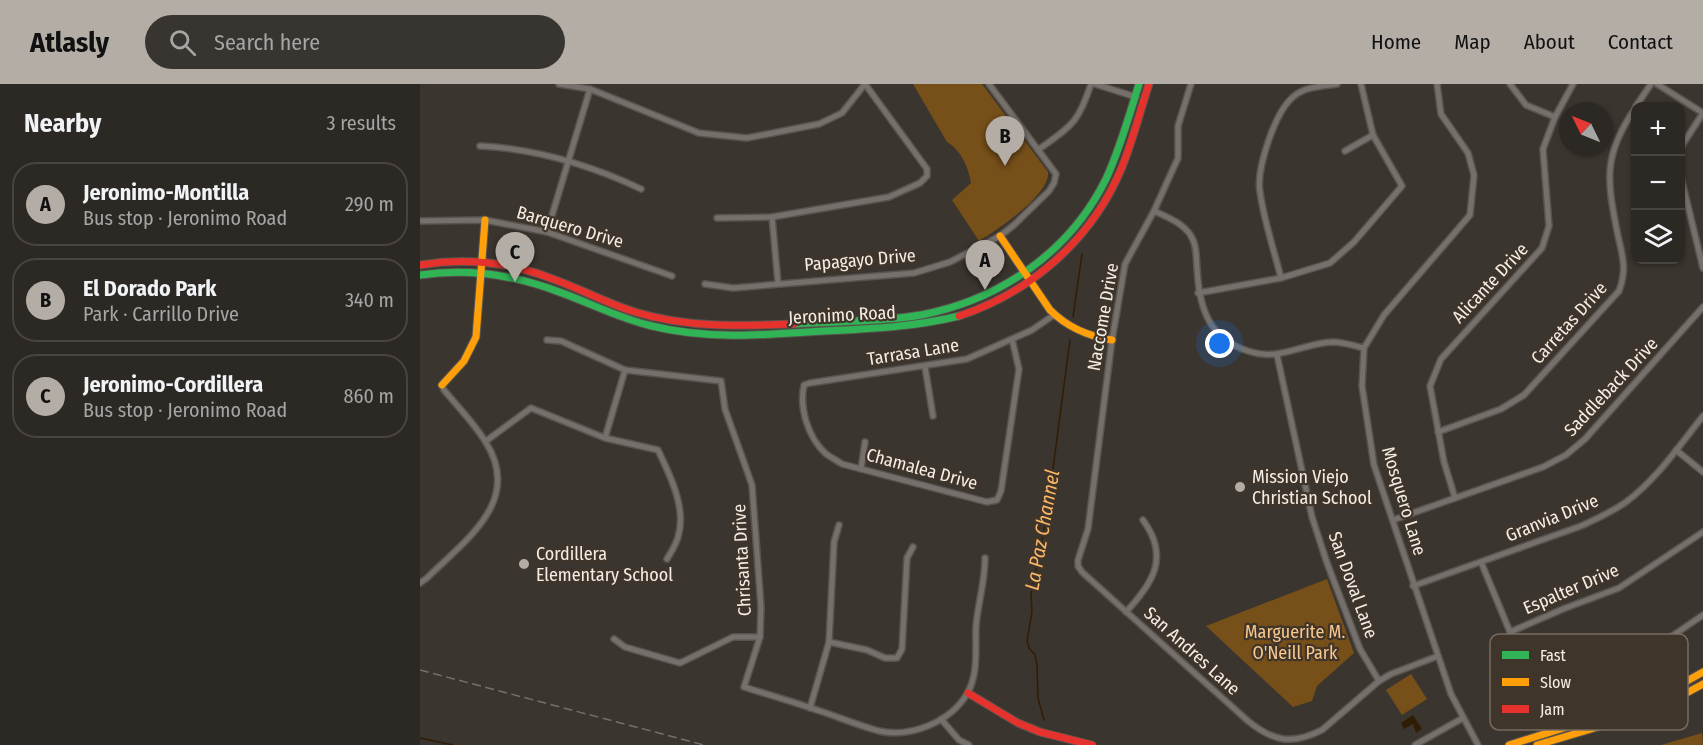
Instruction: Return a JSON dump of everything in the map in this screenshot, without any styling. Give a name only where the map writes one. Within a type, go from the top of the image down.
[{"type":"main road","name":"Jeronimo Road","points":[[420,265],[481,262],[520,268],[547,276],[604,302],[647,316],[718,327],[885,319],[922,315],[966,303],[992,292],[1025,273],[1065,238],[1095,198],[1112,165],[1139,84]]},
{"type":"main road","name":"Jeronimo Road","points":[[420,275],[436,272],[506,276],[533,282],[615,315],[653,326],[698,334],[738,336],[898,327],[930,323],[976,310],[1030,282],[1068,250],[1100,210],[1121,169],[1149,84]]},
{"type":"main road","points":[[442,385],[445,378],[469,355],[476,338],[485,220]]},
{"type":"main road","points":[[1000,236],[1054,315],[1065,325],[1081,333],[1112,340]]},
{"type":"main road","points":[[1688,681],[1703,672]]},
{"type":"main road","points":[[1688,692],[1703,684]]},
{"type":"main road","points":[[968,693],[1018,723],[1040,732],[1092,745]]},
{"type":"main road","points":[[1509,745],[1554,730]]},
{"type":"main road","points":[[1537,745],[1588,730]]},
{"type":"street","points":[[559,84],[590,89],[699,133],[747,138],[819,124],[842,113],[865,84],[927,169],[927,176],[920,183],[889,197],[772,217],[717,218]]},
{"type":"street","points":[[992,85],[1038,150],[1074,123],[1084,108],[1093,84],[1144,100]]},
{"type":"street","name":"Naccome Drive","points":[[1078,566],[1088,529],[1112,340],[1125,264],[1178,159],[1178,126],[1191,84]]},
{"type":"street","points":[[1281,278],[1259,190],[1262,164],[1279,115],[1293,97],[1315,86],[1337,84]]},
{"type":"street","points":[[1198,293],[1281,278],[1330,263],[1354,242],[1402,186],[1373,135],[1362,84]]},
{"type":"street","name":"Mosquero Lane","points":[[1437,84],[1441,114],[1468,153],[1474,174],[1470,215],[1384,315],[1364,348],[1362,386],[1374,465],[1413,586],[1451,694],[1478,745]]},
{"type":"street","points":[[1510,84],[1526,105],[1555,117]]},
{"type":"street","name":"Alicante Drive","points":[[1455,498],[1443,462],[1430,386],[1441,358],[1542,248],[1549,226],[1543,149],[1555,117],[1573,84]]},
{"type":"street","name":"Carretas Drive","points":[[1639,102],[1651,84]]},
{"type":"street","points":[[1657,84],[1703,113],[1685,141]]},
{"type":"street","points":[[547,232],[590,89]]},
{"type":"street","name":"Carretas Drive","points":[[1438,432],[1501,409],[1524,395],[1619,291],[1624,277],[1624,262],[1610,192],[1610,162],[1615,143],[1631,116]]},
{"type":"street","points":[[1345,151],[1373,135]]},
{"type":"street","points":[[480,146],[508,147],[568,160],[641,189]]},
{"type":"street","name":"Papagayo Drive","points":[[705,284],[733,288],[914,273],[950,262],[1000,236],[1040,201],[1052,186],[1056,177],[1054,170],[1038,150]]},
{"type":"street","points":[[1685,194],[1703,268]]},
{"type":"street","points":[[1154,210],[1179,224],[1192,237],[1196,251],[1198,293],[1205,315],[1226,339],[1248,351],[1276,355],[1333,342],[1364,348]]},
{"type":"street","points":[[772,217],[778,283]]},
{"type":"street","name":"Barquero Drive","points":[[420,221],[485,220],[547,232],[672,276]]},
{"type":"street","name":"Saddleback Drive","points":[[1393,520],[1543,467],[1576,447],[1703,307]]},
{"type":"street","name":"Tarrasa Lane","points":[[804,386],[810,383],[967,359],[1040,326],[1054,315]]},
{"type":"street","name":"Chamalea Drive","points":[[804,386],[802,392],[804,416],[809,430],[826,454],[842,464],[987,502],[997,500],[1001,491],[1019,369],[1012,339]]},
{"type":"street","name":"Chrisanta Drive","points":[[547,340],[561,341],[626,370],[721,381],[725,409],[752,485],[761,607],[760,636],[744,687],[880,731],[907,732],[942,719],[968,693]]},
{"type":"street","name":"San Doval Lane","points":[[1276,355],[1312,517],[1360,649],[1379,681]]},
{"type":"street","points":[[925,367],[933,416]]},
{"type":"street","points":[[605,438],[626,370]]},
{"type":"street","points":[[420,583],[485,520],[494,504],[498,489],[495,462],[486,441],[442,385]]},
{"type":"street","points":[[486,441],[531,408],[605,438],[658,450],[671,477],[680,504],[679,537],[667,559]]},
{"type":"street","name":"Granvia Drive","points":[[1413,586],[1602,517],[1626,502],[1649,482],[1703,416]]},
{"type":"street","points":[[861,469],[865,442]]},
{"type":"street","points":[[1676,450],[1703,472]]},
{"type":"street","points":[[1126,612],[1145,591],[1153,579],[1156,567],[1155,542],[1143,520]]},
{"type":"street","points":[[810,708],[829,642],[834,542],[839,525]]},
{"type":"street","name":"Espalter Drive","points":[[1510,632],[1618,588],[1703,532]]},
{"type":"street","points":[[829,642],[867,650],[885,657],[900,656],[907,558],[914,547]]},
{"type":"street","points":[[968,693],[976,666],[976,627],[985,576],[985,558]]},
{"type":"street","points":[[1481,562],[1510,632]]},
{"type":"street","name":"San Andres Lane","points":[[1078,566],[1126,612],[1261,731],[1279,740],[1304,740],[1322,730],[1379,681]]},
{"type":"street","points":[[1675,634],[1703,615]]},
{"type":"street","points":[[614,639],[625,648],[680,663],[734,637],[760,636]]},
{"type":"street","points":[[1379,681],[1438,656]]},
{"type":"street","points":[[1415,745],[1463,718]]},
{"type":"street","points":[[942,719],[959,740],[969,745]]},
{"type":"green space","points":[[913,84],[982,84],[1048,172],[1047,181],[1032,201],[1009,221],[979,241],[952,200],[971,183],[966,165],[956,149],[947,142]]},
{"type":"green space","name":"Marguerite M. O'Neill Park","points":[[1327,579],[1354,653],[1317,686],[1312,701],[1293,707],[1206,626]]},
{"type":"green space","points":[[1411,674],[1427,699],[1402,715],[1386,690]]},
{"type":"green space","points":[[1702,733],[1703,745],[1661,745]]},
{"type":"shaded area","points":[[1413,715],[1422,729],[1416,733],[1413,724],[1404,729],[1401,723]]},
{"type":"waterway","name":"La Paz Channel","points":[[1073,317],[1082,254]]},
{"type":"waterway","name":"La Paz Channel","points":[[1044,720],[1038,698],[1035,655],[1027,641],[1032,612],[1031,594],[1047,514],[1070,340]]},
{"type":"waterway","points":[[420,738],[453,745]]},
{"type":"railway","points":[[420,670],[704,745]]},
{"type":"traffic: fast","points":[[794,324],[921,315],[978,298],[1030,269],[1073,229],[1091,205],[1116,156],[1139,84]]},
{"type":"traffic: fast","points":[[420,275],[456,272],[510,278],[545,287],[640,323],[716,335],[759,335],[875,328],[925,323],[959,316]]},
{"type":"traffic: slow","points":[[442,385],[464,361],[476,337],[485,220]]},
{"type":"traffic: slow","points":[[1000,236],[1050,310],[1064,322],[1079,330],[1112,340]]},
{"type":"traffic: slow","points":[[1688,680],[1703,672]]},
{"type":"traffic: slow","points":[[1688,692],[1703,684]]},
{"type":"traffic: slow","points":[[1509,745],[1557,730]]},
{"type":"traffic: slow","points":[[1537,745],[1588,730]]},
{"type":"traffic: jam","points":[[959,316],[1011,293],[1035,277],[1077,239],[1095,217],[1110,193],[1122,167],[1149,84]]},
{"type":"traffic: jam","points":[[420,265],[470,262],[519,268],[561,282],[635,312],[674,321],[734,325],[794,324]]},
{"type":"traffic: jam","points":[[968,693],[1018,723],[1040,732],[1092,745]]},
{"type":"place","name":"El Dorado Park","points":[[1005,166]]},
{"type":"place","name":"Jeronimo-Cordillera","points":[[515,282]]},
{"type":"place","name":"Jeronimo-Montilla","points":[[985,290]]},
{"type":"place","name":"Mission Viejo Christian School","points":[[1240,487]]},
{"type":"place","name":"Cordillera Elementary School","points":[[524,564]]}]
